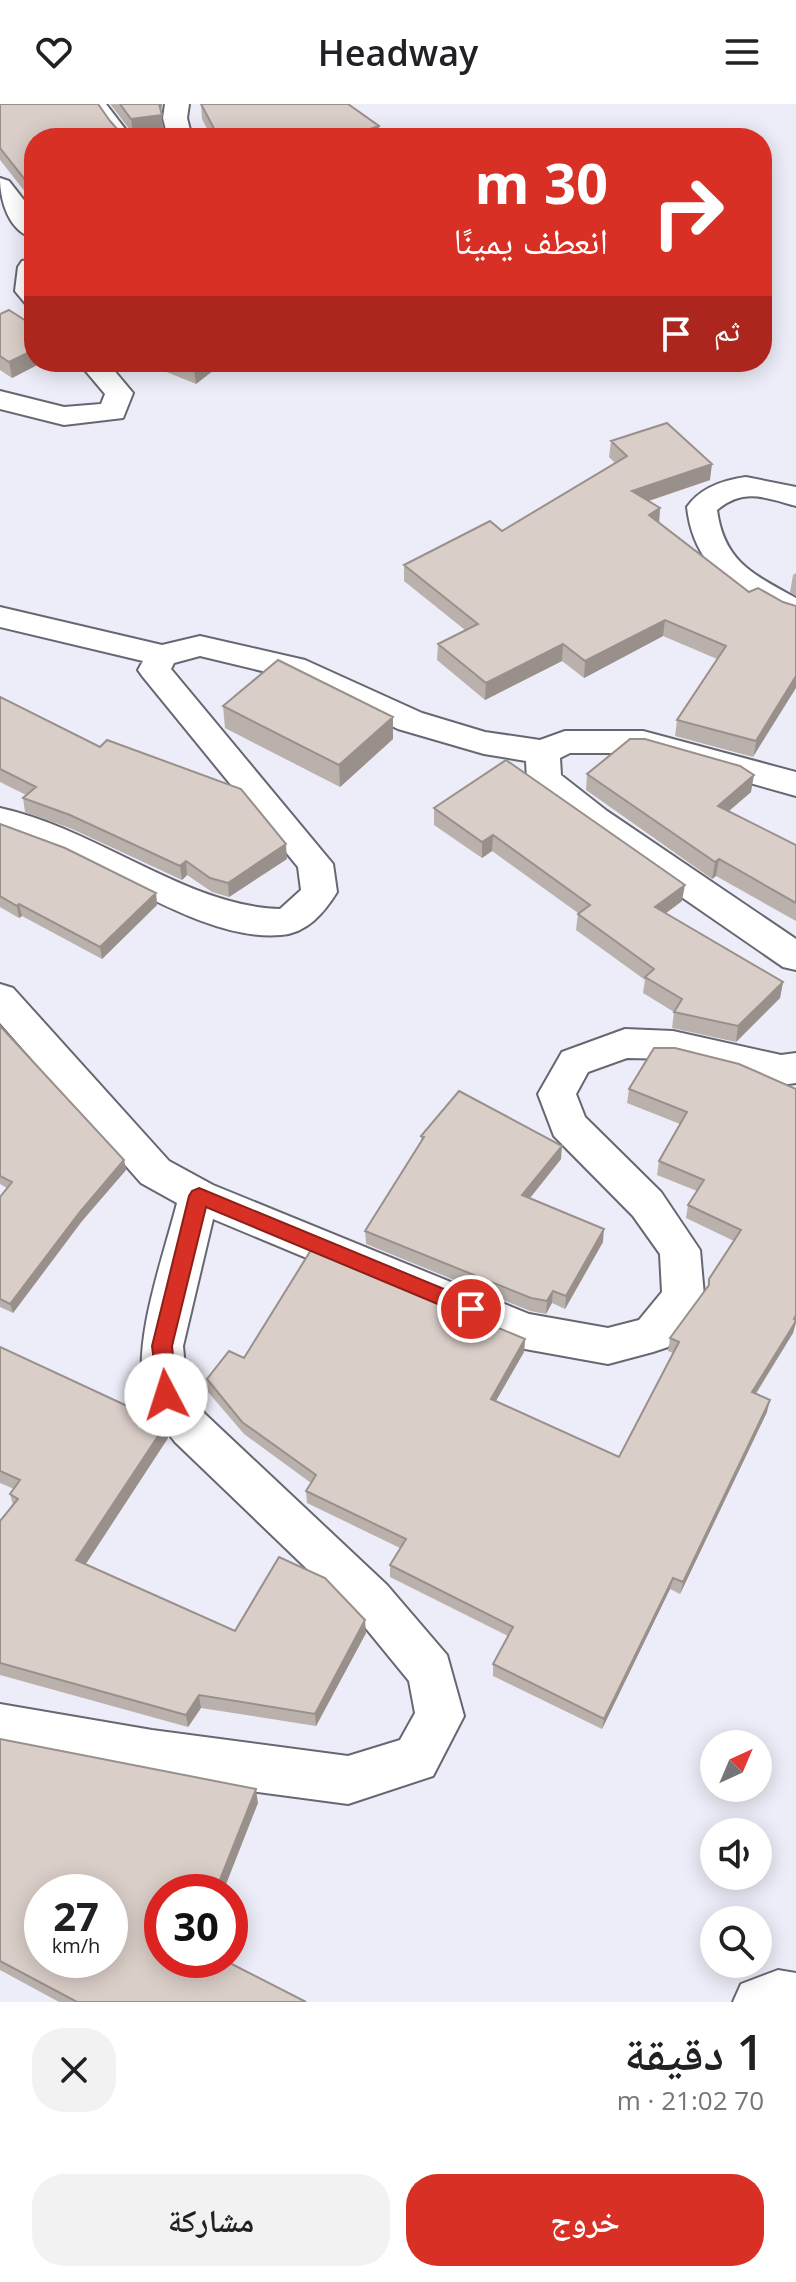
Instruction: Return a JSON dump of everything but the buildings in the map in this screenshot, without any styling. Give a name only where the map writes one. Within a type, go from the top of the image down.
[{"type":"street","points":[[177,104],[178,128]]},
{"type":"street","points":[[0,186],[24,217]]},
{"type":"street","points":[[0,400],[64,416],[113,412],[119,393],[101,372]]},
{"type":"street","points":[[796,497],[743,485],[719,491],[702,507],[702,530],[714,557],[738,578],[796,611]]},
{"type":"street","points":[[0,617],[162,655],[200,646],[267,661],[305,671],[410,721],[484,743],[543,752],[565,742],[643,742],[796,784]]},
{"type":"street","points":[[0,820],[39,830],[222,913],[258,922],[285,922],[308,907],[319,892],[315,864],[154,670],[162,655]]},
{"type":"street","points":[[543,752],[544,779],[595,820],[796,957]]},
{"type":"street","points":[[0,998],[155,1172],[199,1196],[525,1331],[608,1346],[653,1334],[683,1296],[680,1250],[647,1204],[568,1125],[557,1094],[575,1062],[625,1043],[673,1045],[781,1070],[796,1068]]},
{"type":"street","points":[[0,1727],[152,1754],[348,1780],[416,1759],[440,1716],[430,1671],[371,1600],[190,1428],[166,1395],[162,1346],[199,1196]]},
{"type":"street","points":[[759,2002],[778,1996],[796,1999]]},
{"type":"lane","points":[[99,104],[118,128]]},
{"type":"route","points":[[166,1395],[162,1346],[199,1196],[471,1309]]}]
